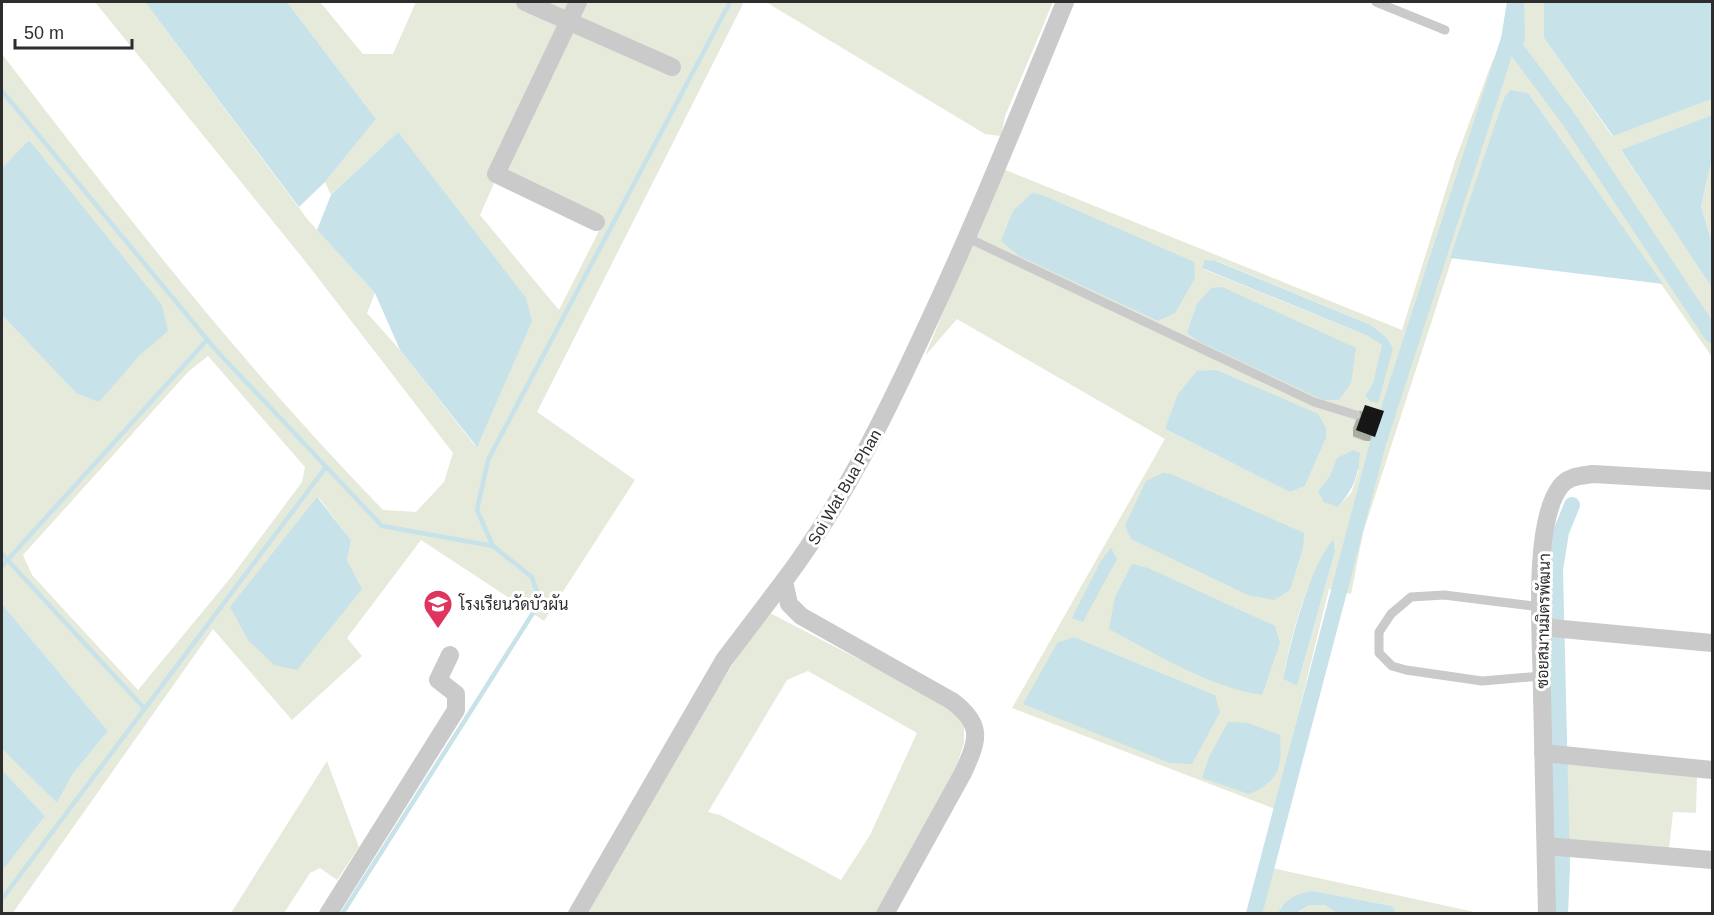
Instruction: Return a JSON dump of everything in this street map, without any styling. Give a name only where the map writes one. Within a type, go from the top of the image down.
[{"type":"street","points":[[525,2],[672,67]]},
{"type":"street","points":[[578,2],[496,174],[596,222]]},
{"type":"street","name":"Soi Wat Bua Phan","points":[[577,914],[724,660],[784,581],[839,502],[883,420],[968,238],[1065,2]]},
{"type":"street","name":"ซอยสมานมิตรพัฒนา","points":[[1547,914],[1541,607],[1545,528],[1553,501],[1567,480],[1593,474],[1713,481]]},
{"type":"street","points":[[784,581],[789,604],[801,616],[952,701],[966,712],[974,723],[976,736],[973,751],[963,773],[885,914]]},
{"type":"street","points":[[1541,627],[1713,643]]},
{"type":"street","points":[[328,914],[456,710],[456,694],[438,680],[450,655]]},
{"type":"street","points":[[1543,753],[1713,770]]},
{"type":"street","points":[[1546,846],[1713,860]]},
{"type":"lane","points":[[1376,2],[1445,30]]},
{"type":"lane","points":[[968,238],[1314,402],[1356,415]]},
{"type":"lane","points":[[1541,607],[1444,595],[1411,597],[1390,614],[1379,632],[1379,653],[1392,666],[1406,670],[1482,681],[1542,676]]},
{"type":"shaded area","points":[[95,2],[145,2],[308,220],[375,293],[367,313],[400,350],[476,447],[398,132],[331,195],[325,182],[376,119],[287,2],[320,2],[363,54],[393,54],[416,2],[744,2],[537,412],[635,480],[544,621],[421,540],[347,638],[362,656],[292,720],[213,629],[12,914],[2,913],[2,871],[45,816],[2,770],[2,749],[57,803],[72,775],[108,731],[2,604],[2,315],[76,393],[139,356],[168,330],[29,140],[2,168],[2,54],[186,288],[282,401],[383,510],[416,512],[444,482],[453,453],[305,261]],"holes":[[[495,181],[599,231],[559,310],[480,215]],[[208,356],[305,467],[302,482],[232,576],[138,690],[32,575],[23,555],[188,372]],[[318,497],[351,540],[347,561]]]},
{"type":"shaded area","points":[[766,2],[1053,2],[1005,116],[1001,136],[985,134]]},
{"type":"shaded area","points":[[1524,2],[1544,2],[1544,38],[1612,136],[1712,99],[1712,115],[1621,151],[1711,285],[1712,279],[1712,357],[1528,93],[1504,98],[1363,533],[1351,594],[1329,589],[1275,809],[1012,708],[1165,439],[957,319],[925,356],[1003,169],[1402,330],[1455,161],[1492,62],[1502,44],[1512,50]],"holes":[[[1205,261],[1217,261],[1371,325],[1387,338],[1393,348],[1370,401],[1365,396],[1373,383],[1383,345],[1368,336],[1203,269]],[[1217,370],[1253,386],[1326,438],[1305,486],[1290,492],[1165,429]],[[1359,470],[1351,493],[1338,507],[1318,491],[1330,476]],[[1334,539],[1335,552],[1297,686],[1283,679],[1301,606],[1315,571]],[[1074,637],[1215,695],[1058,642]]]},
{"type":"shaded area","points":[[1712,158],[1712,243],[1701,206]]},
{"type":"shaded area","points":[[770,613],[937,700],[964,719],[964,743],[955,771],[878,913],[587,914],[710,700],[745,645]],"holes":[[[808,671],[917,733],[870,835],[841,880],[720,815],[708,812],[787,680]]]},
{"type":"shaded area","points":[[327,761],[359,847],[337,880],[320,868],[310,873],[284,913],[231,913]]},
{"type":"shaded area","points":[[1560,761],[1697,777],[1696,813],[1673,812],[1669,849],[1553,840],[1552,765]]},
{"type":"shaded area","points":[[1259,866],[1479,913],[1396,913],[1392,906],[1313,891],[1282,906],[1278,913],[1246,914]]},
{"type":"shaded area","points":[[1309,905],[1325,905],[1336,913],[1297,914]]},
{"type":"water","points":[[145,2],[287,2],[376,119],[325,182],[299,207]]},
{"type":"water","points":[[1508,2],[1524,2],[1525,41],[1512,50],[1502,44]]},
{"type":"water","points":[[1544,2],[1712,2],[1712,99],[1613,136],[1544,38]]},
{"type":"water","points":[[1510,90],[1528,93],[1663,284],[1450,258],[1504,98]]},
{"type":"water","points":[[1712,115],[1712,158],[1701,206],[1712,243],[1711,286],[1621,150]]},
{"type":"water","points":[[398,132],[526,298],[532,321],[477,447],[400,350],[375,293],[317,230],[331,195]]},
{"type":"water","points":[[29,140],[162,305],[168,331],[139,356],[99,402],[76,393],[2,315],[2,168]]},
{"type":"water","points":[[1032,193],[1042,195],[1194,262],[1195,278],[1175,313],[1158,321],[1019,256],[1001,241],[1013,211]]},
{"type":"water","points":[[1205,260],[1216,261],[1371,325],[1387,338],[1393,348],[1378,403],[1370,401],[1365,396],[1373,383],[1382,345],[1368,336],[1202,268]]},
{"type":"water","points":[[1222,287],[1356,348],[1351,383],[1339,400],[1323,400],[1198,341],[1187,333],[1197,304],[1211,288]]},
{"type":"water","points":[[1217,370],[1318,414],[1326,428],[1326,438],[1305,486],[1290,492],[1165,429],[1178,394],[1197,371]]},
{"type":"water","points":[[1353,450],[1360,453],[1357,475],[1348,494],[1338,507],[1324,502],[1318,491],[1330,476],[1337,458]]},
{"type":"water","points":[[1163,473],[1171,474],[1304,533],[1303,548],[1290,590],[1274,600],[1248,595],[1131,539],[1125,526],[1146,481]]},
{"type":"water","points":[[317,497],[351,540],[347,561],[362,589],[297,670],[274,665],[248,640],[230,607]]},
{"type":"water","points":[[1334,539],[1335,552],[1297,686],[1283,679],[1291,645],[1309,585],[1325,551]]},
{"type":"water","points":[[1111,548],[1117,559],[1083,622],[1072,618],[1101,561]]},
{"type":"water","points":[[1132,564],[1148,568],[1275,626],[1280,643],[1262,695],[1222,685],[1202,677],[1109,629],[1115,597]]},
{"type":"water","points":[[2,604],[108,731],[72,775],[57,803],[2,749]]},
{"type":"water","points":[[1074,637],[1215,695],[1220,712],[1192,764],[1170,763],[1023,704],[1058,642]]},
{"type":"water","points":[[1228,722],[1248,723],[1280,735],[1277,772],[1267,784],[1249,794],[1202,778],[1209,757]]},
{"type":"water","points":[[2,770],[45,816],[2,871]]},
{"type":"water","points":[[1313,891],[1392,906],[1396,913],[1336,913],[1325,905],[1309,905],[1297,913],[1278,913],[1292,897]]},
{"type":"building","points":[[1365,405],[1384,411],[1375,437],[1356,430]]},
{"type":"waterway","points":[[493,546],[477,510],[488,460],[730,2]]},
{"type":"waterway","points":[[1515,2],[1509,39],[1570,121],[1712,335]]},
{"type":"waterway","points":[[1254,914],[1378,443],[1509,39]]},
{"type":"waterway","points":[[2,91],[215,349],[382,526],[493,546],[532,577],[540,602],[342,914]]},
{"type":"waterway","points":[[2,566],[207,340]]},
{"type":"waterway","points":[[2,899],[326,467]]},
{"type":"waterway","points":[[1560,914],[1562,866],[1555,570],[1561,532],[1572,505]]},
{"type":"waterway","points":[[2,554],[144,708]]},
{"type":"place","name":"โรงเรียนวัดบัวผัน","points":[[438,630]]}]
